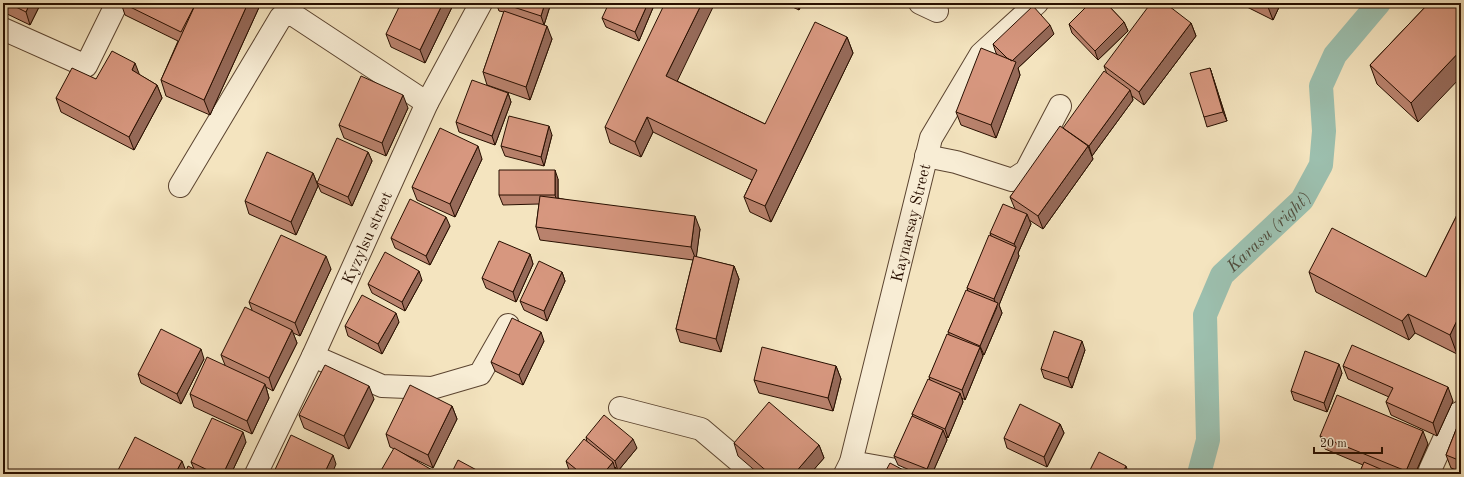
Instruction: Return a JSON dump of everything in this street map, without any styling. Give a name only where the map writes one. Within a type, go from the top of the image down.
[{"type":"street","points":[[3,29],[86,66],[116,3]]},
{"type":"street","name":"Kyzylsu street","points":[[256,474],[313,356],[427,103],[481,3]]},
{"type":"street","name":"Kaynarsay Street","points":[[848,468],[930,138],[981,54],[1037,3]]},
{"type":"street","points":[[180,186],[281,17],[286,15],[292,14],[427,103]]},
{"type":"street","points":[[926,156],[956,162],[1012,180],[1026,171],[1060,106]]},
{"type":"street","points":[[313,356],[382,386],[432,388],[480,374],[508,325]]},
{"type":"street","points":[[620,408],[700,430],[754,474]]},
{"type":"street","points":[[1432,473],[1455,415],[1461,412]]},
{"type":"street","points":[[848,468],[902,471],[906,474]]},
{"type":"building","points":[[8,3],[30,3],[26,12]]},
{"type":"building","points":[[122,3],[196,3],[181,32]]},
{"type":"building","points":[[196,3],[248,3],[204,100],[161,80]]},
{"type":"building","points":[[401,3],[443,3],[420,50],[386,34]]},
{"type":"building","points":[[501,3],[545,3],[541,16]]},
{"type":"building","points":[[609,3],[648,3],[635,32],[602,18]]},
{"type":"building","points":[[665,3],[702,3],[666,76],[765,124],[815,22],[847,37],[765,206],[744,197],[757,170],[647,117],[635,142],[605,127]]},
{"type":"building","points":[[1090,3],[1106,3],[1124,22],[1095,51],[1069,24]]},
{"type":"building","points":[[1151,3],[1165,3],[1191,23],[1139,92],[1104,66]]},
{"type":"building","points":[[1260,3],[1270,3],[1268,7]]},
{"type":"building","points":[[1429,3],[1461,3],[1461,50],[1411,103],[1370,65]]},
{"type":"building","points":[[1033,6],[1050,25],[1012,61],[993,44]]},
{"type":"building","points":[[504,11],[547,26],[526,87],[483,72]]},
{"type":"building","points":[[981,48],[1016,62],[991,125],[956,112]]},
{"type":"building","points":[[112,51],[135,63],[132,70],[157,85],[129,137],[56,98],[72,68],[96,79]]},
{"type":"building","points":[[1210,68],[1223,112],[1204,117],[1190,73]]},
{"type":"building","points":[[1104,71],[1130,90],[1089,146],[1063,128]]},
{"type":"building","points":[[361,76],[403,95],[382,143],[339,125]]},
{"type":"building","points":[[472,80],[508,93],[492,136],[456,122]]},
{"type":"building","points":[[509,116],[549,126],[541,157],[501,146]]},
{"type":"building","points":[[1060,126],[1088,146],[1038,216],[1010,197]]},
{"type":"building","points":[[440,128],[478,146],[450,204],[412,187]]},
{"type":"building","points":[[337,138],[368,152],[348,197],[317,183]]},
{"type":"building","points":[[267,152],[313,173],[291,222],[245,201]]},
{"type":"building","points":[[499,170],[555,170],[555,195],[499,195]]},
{"type":"building","points":[[540,196],[695,216],[691,247],[536,227]]},
{"type":"building","points":[[410,199],[446,217],[426,256],[391,238]]},
{"type":"building","points":[[1003,204],[1027,214],[1014,244],[990,233]]},
{"type":"building","points":[[1461,207],[1461,312],[1450,335],[1408,314],[1402,321],[1309,272],[1332,228],[1426,277]]},
{"type":"building","points":[[281,235],[326,256],[295,323],[249,302]]},
{"type":"building","points":[[989,235],[1016,247],[994,299],[967,288]]},
{"type":"building","points":[[499,241],[530,254],[513,292],[482,278]]},
{"type":"building","points":[[385,252],[419,271],[402,302],[368,284]]},
{"type":"building","points":[[694,256],[734,266],[716,339],[676,329]]},
{"type":"building","points":[[539,261],[562,272],[544,311],[520,301]]},
{"type":"building","points":[[966,290],[998,303],[980,346],[948,332]]},
{"type":"building","points":[[362,295],[396,313],[378,344],[345,326]]},
{"type":"building","points":[[245,307],[292,330],[269,378],[221,355]]},
{"type":"building","points":[[512,318],[541,332],[519,375],[491,362]]},
{"type":"building","points":[[161,329],[201,349],[177,394],[138,374]]},
{"type":"building","points":[[1054,331],[1082,341],[1068,378],[1041,369]]},
{"type":"building","points":[[947,334],[980,347],[962,390],[929,377]]},
{"type":"building","points":[[1352,345],[1448,387],[1433,423],[1386,402],[1393,388],[1343,366]]},
{"type":"building","points":[[762,347],[836,366],[828,398],[754,380]]},
{"type":"building","points":[[1305,351],[1339,364],[1324,403],[1291,391]]},
{"type":"building","points":[[207,357],[265,384],[247,421],[190,394]]},
{"type":"building","points":[[325,365],[369,386],[344,436],[299,415]]},
{"type":"building","points":[[928,379],[960,393],[945,429],[912,414]]},
{"type":"building","points":[[410,385],[452,406],[428,455],[386,434]]},
{"type":"building","points":[[1337,395],[1423,431],[1406,471],[1320,436]]},
{"type":"building","points":[[769,402],[819,445],[794,474],[770,474],[734,443]]},
{"type":"building","points":[[1020,404],[1060,424],[1044,457],[1004,438]]},
{"type":"building","points":[[604,415],[633,439],[615,461],[586,437]]},
{"type":"building","points":[[912,416],[943,430],[927,469],[894,456]]},
{"type":"building","points":[[1461,417],[1461,461],[1446,455]]},
{"type":"building","points":[[212,418],[243,432],[223,474],[216,474],[191,462]]},
{"type":"building","points":[[291,435],[333,455],[324,474],[273,474]]},
{"type":"building","points":[[135,437],[182,461],[175,474],[116,474]]},
{"type":"building","points":[[584,439],[613,462],[603,474],[582,474],[566,461]]},
{"type":"building","points":[[394,448],[439,474],[379,474]]},
{"type":"building","points":[[1099,452],[1126,466],[1122,474],[1088,474]]},
{"type":"building","points":[[458,460],[484,474],[451,474]]},
{"type":"building","points":[[1364,462],[1392,474],[1359,474]]},
{"type":"building","points":[[890,463],[911,474],[884,474]]},
{"type":"building","points":[[188,466],[204,474],[185,474]]},
{"type":"waterway","name":"Karasu (right)","points":[[1199,474],[1208,440],[1205,315],[1222,275],[1302,200],[1321,165],[1324,131],[1321,86],[1335,55],[1379,3]]}]
